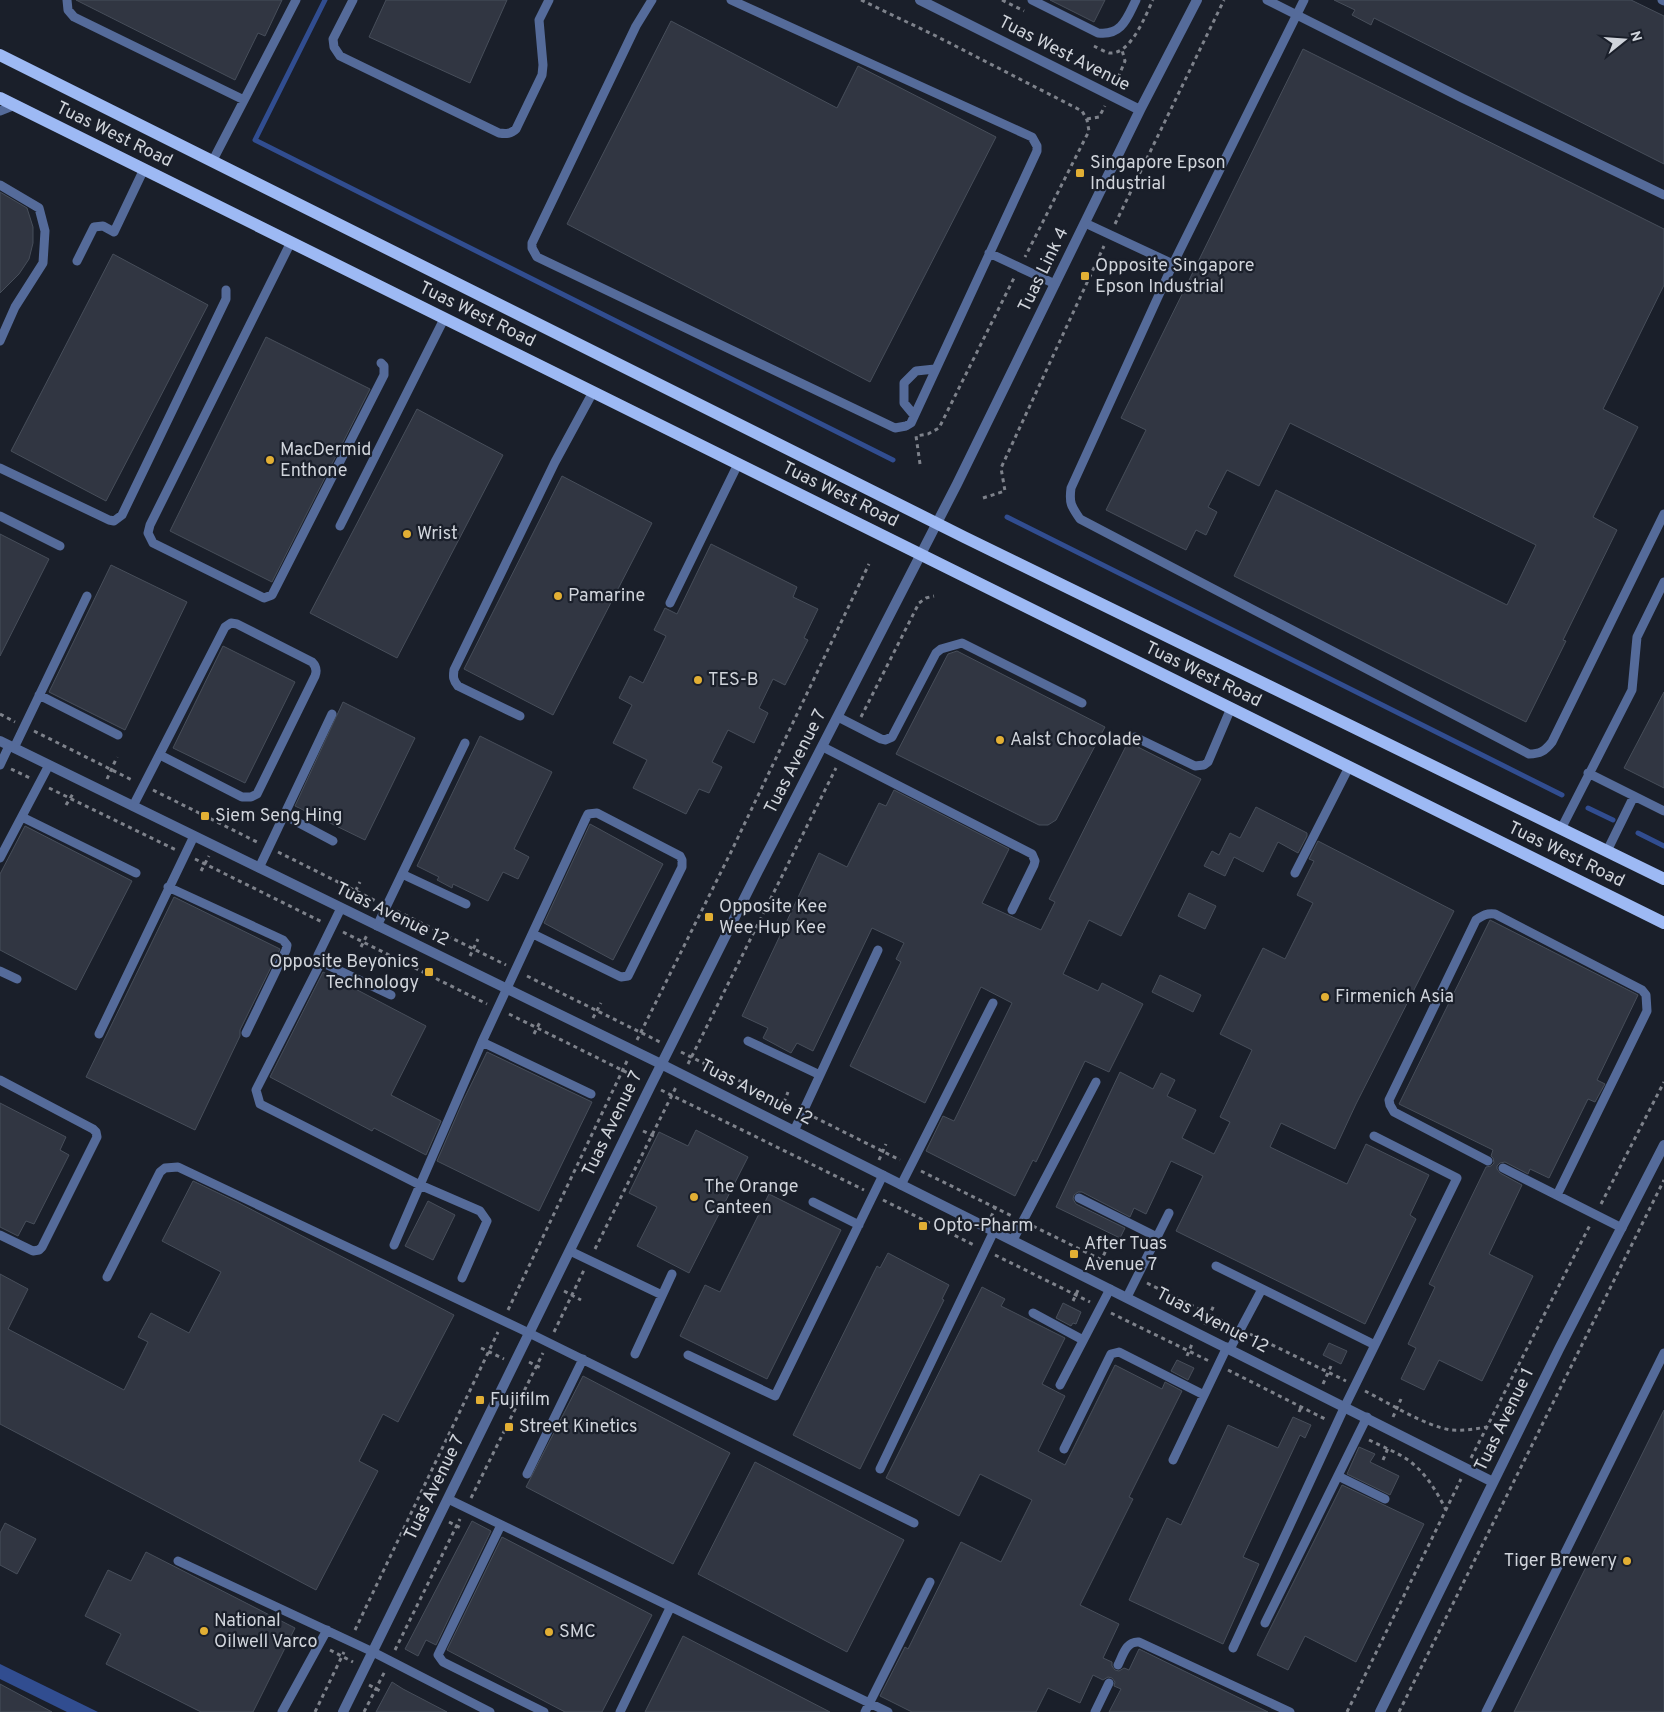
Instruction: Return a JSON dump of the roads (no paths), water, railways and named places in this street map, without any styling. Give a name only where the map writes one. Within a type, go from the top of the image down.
[{"type":"main road","name":"Tuas West Road","points":[[0,55],[936,523],[1664,879]]},
{"type":"main road","name":"Tuas West Road","points":[[0,98],[1664,923]]},
{"type":"street","name":"Tuas West Avenue","points":[[920,0],[1140,110]]},
{"type":"street","name":"Tuas Link 4","points":[[920,555],[1140,110],[1197,0]]},
{"type":"street","name":"Tuas Avenue 7","points":[[344,1712],[661,1064],[920,555]]},
{"type":"street","name":"Tuas Avenue 12","points":[[8,745],[682,1074],[1493,1482]]},
{"type":"street","name":"Tuas Avenue 1","points":[[1380,1712],[1559,1349],[1664,1145]]},
{"type":"lane","points":[[67,0],[68,10],[74,17],[244,100]]},
{"type":"lane","points":[[212,162],[296,0]]},
{"type":"lane","points":[[353,0],[333,39],[334,47],[340,56],[500,133],[509,134],[516,130],[542,75],[539,20],[548,0]]},
{"type":"lane","points":[[652,0],[636,26],[532,243],[534,253],[537,257],[895,428],[906,426],[914,415],[1037,151],[1037,146],[1032,138],[731,0]]},
{"type":"lane","points":[[1032,0],[1098,33],[1108,34],[1124,25],[1136,0]]},
{"type":"lane","points":[[1267,0],[1462,98],[1664,195]]},
{"type":"lane","points":[[1304,0],[1173,264],[1071,488],[1069,501],[1080,519],[1529,754],[1538,754],[1545,751],[1552,742],[1664,514]]},
{"type":"lane","points":[[0,111],[15,105]]},
{"type":"lane","points":[[77,261],[94,227],[103,226],[114,232],[144,168]]},
{"type":"lane","points":[[0,185],[39,208],[45,231],[42,263],[15,307],[0,341]]},
{"type":"lane","points":[[1085,223],[1173,264]]},
{"type":"lane","points":[[291,242],[150,525],[148,533],[153,543],[264,598],[272,595],[384,376],[384,366],[381,363]]},
{"type":"lane","points":[[989,254],[1055,284]]},
{"type":"lane","points":[[0,468],[109,520],[114,520],[122,515],[226,299],[226,290]]},
{"type":"lane","points":[[340,526],[444,319]]},
{"type":"lane","points":[[914,415],[904,403],[904,383],[916,371],[935,369]]},
{"type":"lane","points":[[520,716],[458,686],[453,677],[454,670],[555,462],[593,392]]},
{"type":"lane","points":[[670,603],[738,464]]},
{"type":"lane","points":[[0,516],[60,546]]},
{"type":"lane","points":[[1562,829],[1588,773],[1632,690],[1637,637],[1664,582]]},
{"type":"lane","points":[[0,764],[8,745],[24,726],[87,596]]},
{"type":"lane","points":[[133,806],[224,627],[228,624],[237,624],[312,662],[315,666],[317,673],[258,794],[251,797],[242,797],[160,755]]},
{"type":"lane","points":[[838,718],[881,740],[892,737],[936,653],[941,649],[962,643],[1082,703]]},
{"type":"lane","points":[[39,695],[118,735]]},
{"type":"lane","points":[[1135,737],[1195,766],[1204,765],[1208,762],[1231,708]]},
{"type":"lane","points":[[259,868],[332,714]]},
{"type":"lane","points":[[377,926],[466,742]]},
{"type":"lane","points":[[823,747],[1032,854],[1034,865],[1012,910]]},
{"type":"lane","points":[[0,858],[49,765]]},
{"type":"lane","points":[[1295,873],[1349,767]]},
{"type":"lane","points":[[1588,773],[1664,811]]},
{"type":"lane","points":[[1607,851],[1634,796]]},
{"type":"lane","points":[[394,1245],[482,1042],[498,1009],[532,934],[588,814],[596,813],[680,856],[682,867],[628,976],[621,977],[532,934]]},
{"type":"lane","points":[[284,815],[333,841]]},
{"type":"lane","points":[[22,817],[136,872]]},
{"type":"lane","points":[[99,1034],[194,836]]},
{"type":"lane","points":[[402,874],[466,904]]},
{"type":"lane","points":[[168,887],[283,940],[287,944],[286,950],[246,1033]]},
{"type":"lane","points":[[344,909],[332,927],[318,956],[322,962],[391,996]]},
{"type":"lane","points":[[1488,1161],[1394,1112],[1389,1100],[1476,920],[1488,913],[1495,914],[1625,981],[1642,990],[1646,995],[1646,1011],[1557,1196]]},
{"type":"lane","points":[[794,1131],[878,950]]},
{"type":"lane","points":[[322,962],[256,1090],[260,1104],[420,1184],[480,1210],[487,1221],[462,1278]]},
{"type":"lane","points":[[0,970],[17,979]]},
{"type":"lane","points":[[901,1184],[993,1003]]},
{"type":"lane","points":[[482,1042],[591,1094]]},
{"type":"lane","points":[[748,1042],[820,1075]]},
{"type":"lane","points":[[0,1080],[93,1130],[97,1134],[40,1250],[33,1251],[0,1235]]},
{"type":"lane","points":[[1013,1240],[1096,1082]]},
{"type":"lane","points":[[1233,1648],[1345,1406],[1457,1178],[1374,1136]]},
{"type":"lane","points":[[107,1276],[160,1172],[165,1168],[178,1167],[503,1320],[914,1523]]},
{"type":"lane","points":[[1503,1168],[1622,1228]]},
{"type":"lane","points":[[688,1355],[775,1396],[883,1176]]},
{"type":"lane","points":[[1079,1198],[1157,1237]]},
{"type":"lane","points":[[813,1202],[859,1225]]},
{"type":"lane","points":[[1127,1297],[1169,1214]]},
{"type":"lane","points":[[880,1469],[994,1231]]},
{"type":"lane","points":[[570,1250],[662,1295]]},
{"type":"lane","points":[[1216,1266],[1375,1345]]},
{"type":"lane","points":[[635,1354],[672,1274]]},
{"type":"lane","points":[[1060,1385],[1110,1289]]},
{"type":"lane","points":[[1173,1460],[1218,1365],[1241,1329],[1262,1289]]},
{"type":"lane","points":[[1033,1313],[1083,1340]]},
{"type":"lane","points":[[1064,1449],[1110,1354],[1119,1352],[1204,1395]]},
{"type":"lane","points":[[1486,1712],[1664,1353]]},
{"type":"lane","points":[[527,1474],[583,1359]]},
{"type":"lane","points":[[1265,1623],[1367,1417]]},
{"type":"lane","points":[[1338,1476],[1385,1499]]},
{"type":"lane","points":[[448,1499],[888,1712]]},
{"type":"lane","points":[[501,1525],[438,1655],[443,1662],[544,1712]]},
{"type":"lane","points":[[178,1560],[373,1652],[490,1712]]},
{"type":"lane","points":[[865,1712],[930,1582]]},
{"type":"lane","points":[[620,1712],[670,1608]]},
{"type":"lane","points":[[282,1712],[326,1630]]},
{"type":"lane","points":[[1118,1665],[1127,1646],[1134,1642],[1139,1642],[1290,1712]]},
{"type":"lane","points":[[1095,1712],[1109,1683]]},
{"type":"water","points":[[0,1664],[98,1712],[67,1712],[0,1679]]},
{"type":"waterway","points":[[325,0],[255,140],[893,460]]},
{"type":"waterway","points":[[1007,517],[1562,795]]},
{"type":"waterway","points":[[1588,808],[1613,820]]},
{"type":"waterway","points":[[1638,833],[1664,846]]},
{"type":"place","name":"Singapore Epson Industrial","points":[[1080,173]]},
{"type":"place","name":"Opposite Singapore Epson Industrial","points":[[1085,276]]},
{"type":"place","name":"MacDermid Enthone","points":[[270,460]]},
{"type":"place","name":"Wrist","points":[[407,534]]},
{"type":"place","name":"Pamarine","points":[[558,596]]},
{"type":"place","name":"TES-B","points":[[698,680]]},
{"type":"place","name":"Aalst Chocolade","points":[[1000,740]]},
{"type":"place","name":"Siem Seng Hing","points":[[205,816]]},
{"type":"place","name":"Opposite Kee Wee Hup Kee","points":[[709,917]]},
{"type":"place","name":"Opposite Beyonics Technology","points":[[429,972]]},
{"type":"place","name":"Firmenich Asia","points":[[1325,997]]},
{"type":"place","name":"The Orange Canteen","points":[[694,1197]]},
{"type":"place","name":"Opto-Pharm","points":[[923,1226]]},
{"type":"place","name":"After Tuas Avenue 7","points":[[1074,1254]]},
{"type":"place","name":"Fujifilm","points":[[480,1400]]},
{"type":"place","name":"Street Kinetics","points":[[509,1427]]},
{"type":"place","name":"Tiger Brewery","points":[[1627,1561]]},
{"type":"place","name":"National Oilwell Varco","points":[[204,1631]]},
{"type":"place","name":"SMC","points":[[549,1632]]}]
